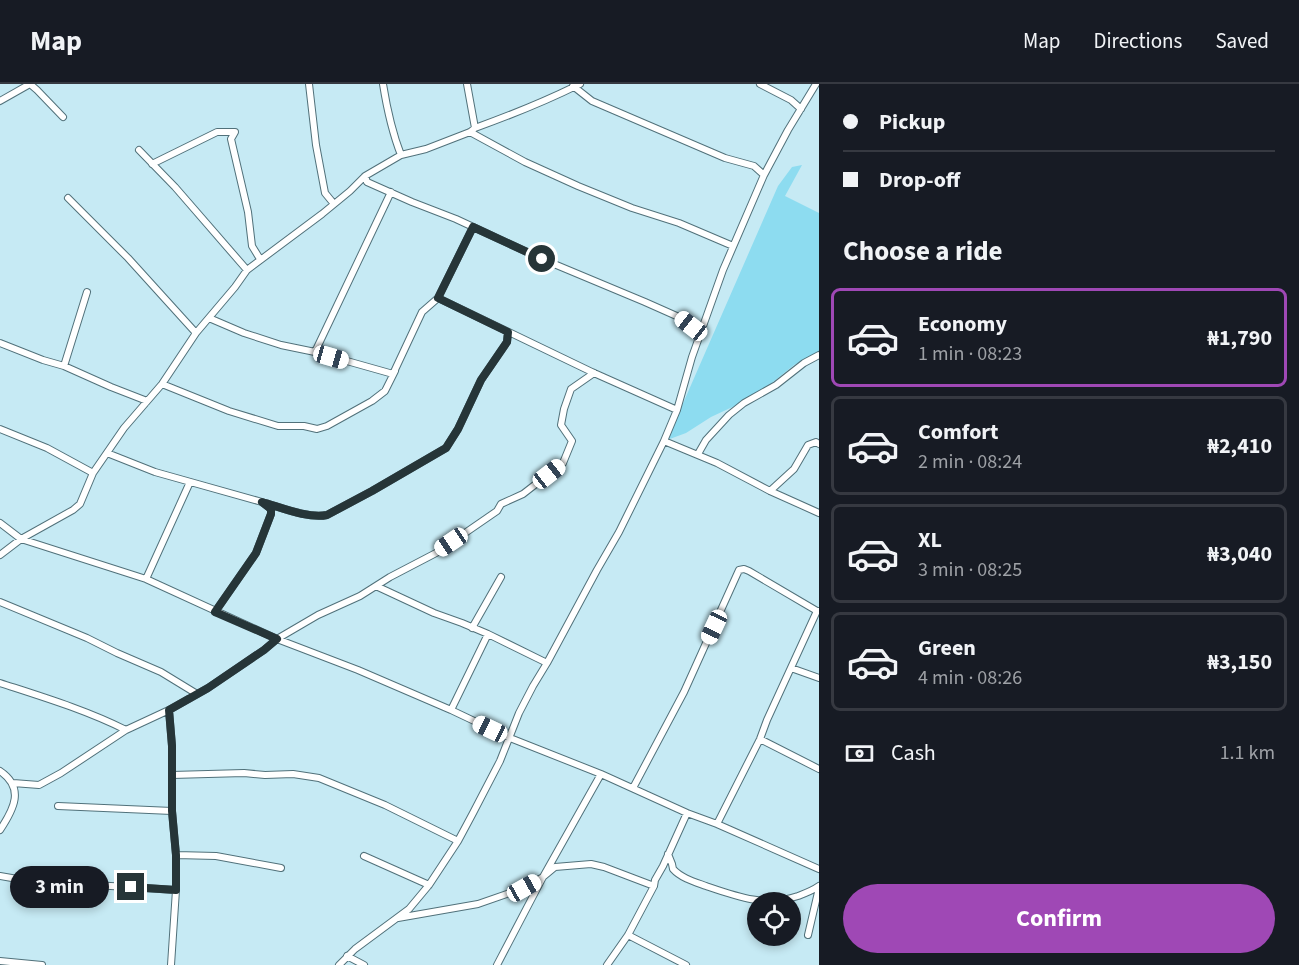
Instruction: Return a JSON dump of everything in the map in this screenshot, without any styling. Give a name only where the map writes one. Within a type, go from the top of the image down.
[{"type":"street","points":[[0,101],[30,84],[63,117]]},
{"type":"street","points":[[309,84],[324,193],[334,204]]},
{"type":"street","points":[[383,84],[386,106],[402,155]]},
{"type":"street","points":[[466,84],[472,130]]},
{"type":"street","points":[[760,84],[791,100],[801,109]]},
{"type":"street","points":[[339,965],[347,956],[409,909],[429,885],[458,841],[510,738],[532,686],[619,532],[664,441],[677,410],[700,333],[733,246],[764,174],[816,84]]},
{"type":"street","points":[[0,555],[21,539],[80,504],[93,473],[124,428],[162,384],[196,333],[247,270],[334,204],[364,176],[402,155],[426,149],[519,113],[575,85],[592,101],[725,158],[754,166],[764,174]]},
{"type":"street","points":[[472,130],[525,162],[578,186],[632,208],[679,223],[733,246]]},
{"type":"street","points":[[152,164],[217,132],[235,132],[231,139],[248,212],[252,246],[260,260]]},
{"type":"street","points":[[139,150],[175,187],[247,270]]},
{"type":"street","points":[[364,176],[367,182],[681,318],[700,333]]},
{"type":"street","points":[[315,352],[391,192]]},
{"type":"street","points":[[68,198],[128,258],[196,333]]},
{"type":"street","points":[[162,384],[229,411],[278,426],[304,426],[317,429],[327,426],[372,401],[385,391],[422,312],[438,298],[473,227]]},
{"type":"street","points":[[64,366],[87,292]]},
{"type":"street","points":[[438,298],[677,410]]},
{"type":"street","points":[[209,318],[281,345],[393,374],[397,368]]},
{"type":"street","points":[[107,453],[190,482],[310,515],[327,515],[446,448],[458,429],[481,380],[507,342],[508,332]]},
{"type":"street","points":[[0,343],[64,366],[147,401]]},
{"type":"street","points":[[698,454],[706,440],[729,415],[819,355]]},
{"type":"street","points":[[13,783],[39,785],[61,773],[126,730],[169,710],[208,688],[277,639],[436,553],[497,511],[501,504],[523,494],[563,463],[572,441],[561,425],[564,409],[571,389],[594,373]]},
{"type":"street","points":[[0,429],[47,448],[93,473]]},
{"type":"street","points":[[664,441],[698,454],[819,513]]},
{"type":"street","points":[[770,491],[794,469],[808,445],[816,442],[819,444]]},
{"type":"street","points":[[146,579],[190,482]]},
{"type":"street","points":[[215,612],[256,553],[271,514],[271,509],[262,502]]},
{"type":"street","points":[[0,524],[21,539],[146,579],[277,639],[358,670],[510,738],[601,774],[819,869]]},
{"type":"street","points":[[633,788],[684,692],[739,570],[749,571],[818,611],[760,739],[717,824]]},
{"type":"street","points":[[472,628],[501,578]]},
{"type":"street","points":[[376,586],[434,614],[488,634],[547,663]]},
{"type":"street","points":[[0,602],[87,638],[160,672],[196,694]]},
{"type":"street","points":[[451,710],[488,634]]},
{"type":"street","points":[[791,669],[819,678]]},
{"type":"street","points":[[0,683],[73,707],[126,730]]},
{"type":"street","points":[[169,710],[172,746],[172,811],[176,855],[171,965]]},
{"type":"street","points":[[760,739],[819,769]]},
{"type":"street","points":[[0,771],[13,783],[15,796],[10,815],[0,830]]},
{"type":"street","points":[[172,775],[244,773],[319,777],[385,805],[458,841]]},
{"type":"street","points":[[497,965],[601,774]]},
{"type":"street","points":[[58,806],[172,811]]},
{"type":"street","points":[[607,965],[628,935],[654,886],[687,813]]},
{"type":"street","points":[[668,854],[677,874],[733,896],[763,902],[788,899],[819,887]]},
{"type":"street","points":[[176,855],[216,856],[281,868]]},
{"type":"street","points":[[364,856],[429,885]]},
{"type":"street","points":[[396,918],[478,904],[524,888],[555,867],[591,864],[654,886]]},
{"type":"street","points":[[0,876],[29,881],[176,890]]},
{"type":"street","points":[[808,935],[819,887]]},
{"type":"street","points":[[409,909],[423,914]]},
{"type":"street","points":[[628,935],[686,965]]},
{"type":"street","points":[[347,956],[364,965]]},
{"type":"street","points":[[0,961],[42,965]]},
{"type":"shaded area","points":[[802,165],[785,196],[819,213],[819,352],[794,365],[756,396],[711,417],[686,433],[667,440],[778,186],[792,167]]},
{"type":"route","points":[[131,887],[176,890],[169,710],[208,688],[277,639],[215,612],[256,553],[271,514],[271,509],[262,502],[310,515],[327,515],[446,448],[471,405],[481,380],[507,342],[508,332],[438,298],[473,227],[542,259]]}]
